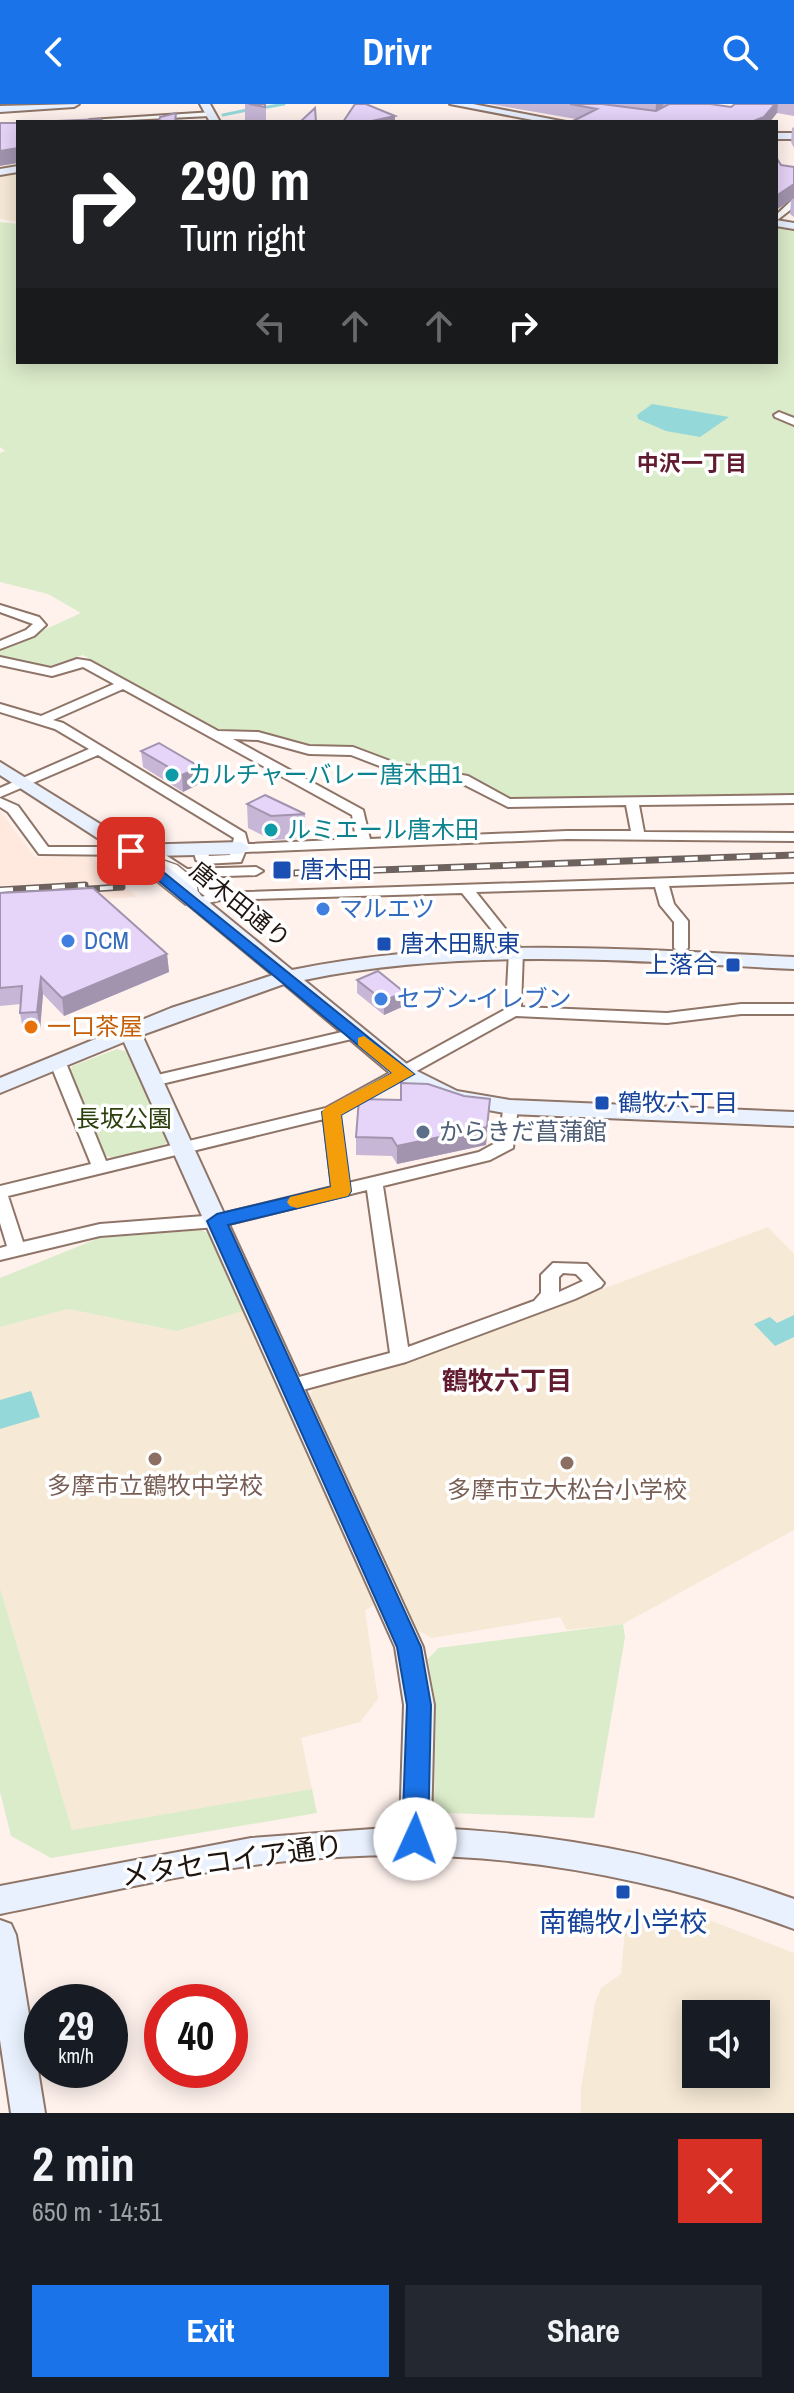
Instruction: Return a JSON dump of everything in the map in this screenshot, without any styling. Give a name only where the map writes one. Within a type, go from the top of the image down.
[{"type":"street","points":[[0,107],[16,104]]},
{"type":"street","points":[[0,107],[74,104]]},
{"type":"street","points":[[455,104],[549,120]]},
{"type":"street","points":[[117,120],[210,113]]},
{"type":"street","points":[[778,219],[794,203]]},
{"type":"street","points":[[779,415],[794,422]]},
{"type":"street","points":[[0,608],[35,619],[40,625],[30,633],[0,645]]},
{"type":"street","points":[[0,661],[52,672],[77,663],[86,664],[358,813],[364,844]]},
{"type":"street","points":[[43,720],[124,684]]},
{"type":"street","points":[[0,708],[43,720],[98,750],[240,836],[241,848]]},
{"type":"street","points":[[214,735],[258,736],[309,750],[353,751],[395,767],[463,779],[508,803],[794,799]]},
{"type":"street","points":[[0,793],[98,750]]},
{"type":"street","name":"唐木田通り","points":[[0,767],[149,857],[200,898],[282,973],[405,1074],[452,1097],[510,1107],[794,1119]]},
{"type":"street","points":[[632,801],[638,834]]},
{"type":"street","points":[[0,802],[13,809],[47,852],[149,857],[200,849],[638,834],[794,837]]},
{"type":"street","points":[[149,857],[183,873],[256,871]]},
{"type":"street","points":[[183,873],[200,898],[794,878]]},
{"type":"street","points":[[661,882],[667,905],[681,921],[681,948]]},
{"type":"street","points":[[466,889],[512,946],[513,1011]]},
{"type":"street","points":[[512,946],[794,963]]},
{"type":"street","points":[[0,1073],[202,993],[282,973],[512,946],[794,953]]},
{"type":"street","points":[[0,1086],[282,973]]},
{"type":"street","points":[[510,1107],[507,1144],[499,1151],[217,1221],[100,1230],[8,1252],[0,1194],[331,1112],[405,1074],[513,1011],[667,1018],[741,1009],[794,1009]]},
{"type":"street","points":[[131,1034],[409,1647],[419,1705],[415,1839]]},
{"type":"street","points":[[153,1081],[355,1034]]},
{"type":"street","points":[[58,1063],[101,1168]]},
{"type":"street","points":[[331,1112],[341,1191]]},
{"type":"street","points":[[374,1183],[400,1357]]},
{"type":"street","points":[[291,1386],[400,1357],[541,1305]]},
{"type":"street","name":"メタセコイア通り","points":[[0,1900],[221,1856],[286,1847],[415,1839],[536,1849],[625,1865],[794,1914]]},
{"type":"street","points":[[0,1935],[28,2113]]},
{"type":"shaded area","points":[[16,171],[16,222],[0,219],[0,174]]},
{"type":"shaded area","points":[[0,811],[35,857],[91,857],[137,897],[0,905]]},
{"type":"shaded area","name":"多摩市立大松台小学校","points":[[768,1227],[794,1254],[794,1530],[623,1624],[567,1630],[560,1617],[432,1638],[413,1628],[310,1396],[314,1387],[405,1363]]},
{"type":"shaded area","name":"多摩市立鶴牧中学校","points":[[68,1309],[177,1331],[243,1311],[374,1605],[365,1610],[378,1699],[360,1722],[301,1738],[312,1789],[72,1830],[0,1588],[0,1327]]},
{"type":"shaded area","points":[[627,1909],[671,1922],[707,1919],[794,1953],[794,2113],[581,2113],[581,2088],[595,2003],[601,1988],[621,1974]]},
{"type":"green space","points":[[0,222],[16,224],[16,364],[778,364],[778,226],[794,229],[794,418],[783,421],[794,426],[794,796],[510,799],[465,776],[404,765],[354,747],[310,746],[259,732],[214,729],[83,655],[49,666],[0,656],[0,650],[81,613],[48,594],[0,582],[0,453],[5,451],[0,447]]},
{"type":"green space","name":"長坂公園","points":[[117,1049],[128,1052],[169,1140],[148,1153],[119,1158],[104,1155],[70,1072],[72,1066]]},
{"type":"green space","points":[[201,1230],[212,1235],[243,1311],[177,1331],[68,1309],[0,1327],[0,1278],[99,1238]]},
{"type":"green space","points":[[0,1588],[72,1830],[312,1789],[317,1813],[51,1858],[11,1836],[0,1792]]},
{"type":"green space","points":[[623,1624],[625,1637],[594,1818],[446,1813],[434,1801],[436,1708],[428,1659],[438,1648]]},
{"type":"water","points":[[652,404],[729,417],[700,437],[666,431],[638,419],[637,415]]},
{"type":"water","points":[[794,1315],[794,1337],[775,1346],[754,1324],[770,1317],[777,1323]]},
{"type":"water","points":[[31,1391],[40,1417],[0,1429],[0,1400]]},
{"type":"building","points":[[355,104],[366,104],[395,116],[376,120],[344,120]]},
{"type":"building","points":[[570,104],[602,104],[656,111],[669,104],[731,107],[735,104],[775,104],[764,117],[756,120],[575,120],[597,109]]},
{"type":"building","points":[[315,108],[316,120],[302,120]]},
{"type":"building","points":[[176,113],[175,120],[159,120],[160,117]]},
{"type":"building","points":[[0,123],[16,123],[16,148],[0,151]]},
{"type":"building","points":[[778,160],[781,165],[794,167],[794,184],[778,195]]},
{"type":"building","points":[[159,743],[200,767],[182,775],[141,751]]},
{"type":"building","points":[[265,795],[305,814],[271,816],[247,804]]},
{"type":"building","name":"DCM","points":[[93,888],[167,954],[62,998],[41,977],[37,1012],[20,1013],[22,986],[0,988],[0,893]]},
{"type":"building","points":[[378,971],[404,992],[384,1001],[357,980]]},
{"type":"building","points":[[401,1083],[428,1084],[464,1096],[490,1099],[487,1127],[397,1146],[392,1138],[356,1137],[359,1099],[401,1100]]},
{"type":"waterway","points":[[262,108],[284,104]]},
{"type":"waterway","points":[[223,115],[252,109]]},
{"type":"waterway","points":[[161,120],[193,117]]},
{"type":"railway","points":[[295,873],[794,855]]},
{"type":"railway","points":[[0,890],[85,885]]},
{"type":"railway","points":[[74,890],[122,887]]},
{"type":"slow traffic","points":[[297,1202],[341,1191],[331,1112],[405,1074],[364,1041]]},
{"type":"place","name":"カルチャーバレー唐木田1","points":[[172,775]]},
{"type":"place","name":"ルミエール唐木田","points":[[271,830]]},
{"type":"place","name":"唐木田","points":[[282,870]]},
{"type":"place","name":"マルエツ","points":[[323,909]]},
{"type":"place","name":"DCM","points":[[68,941]]},
{"type":"place","name":"唐木田駅東","points":[[384,944]]},
{"type":"place","name":"上落合","points":[[733,965]]},
{"type":"place","name":"セブン-イレブン","points":[[381,999]]},
{"type":"place","name":"一口茶屋","points":[[31,1027]]},
{"type":"place","name":"鶴牧六丁目","points":[[602,1103]]},
{"type":"place","name":"からきだ菖蒲館","points":[[423,1132]]},
{"type":"place","name":"多摩市立鶴牧中学校","points":[[155,1459]]},
{"type":"place","name":"多摩市立大松台小学校","points":[[567,1463]]},
{"type":"place","name":"南鶴牧小学校","points":[[623,1892]]},
{"type":"district","name":"中沢一丁目","points":[[692,463]]},
{"type":"district","name":"鶴牧六丁目","points":[[507,1381]]},
{"type":"route","points":[[131,851],[405,1074],[331,1112],[341,1191],[217,1221],[409,1647],[417,1678],[419,1705],[415,1839]]}]
